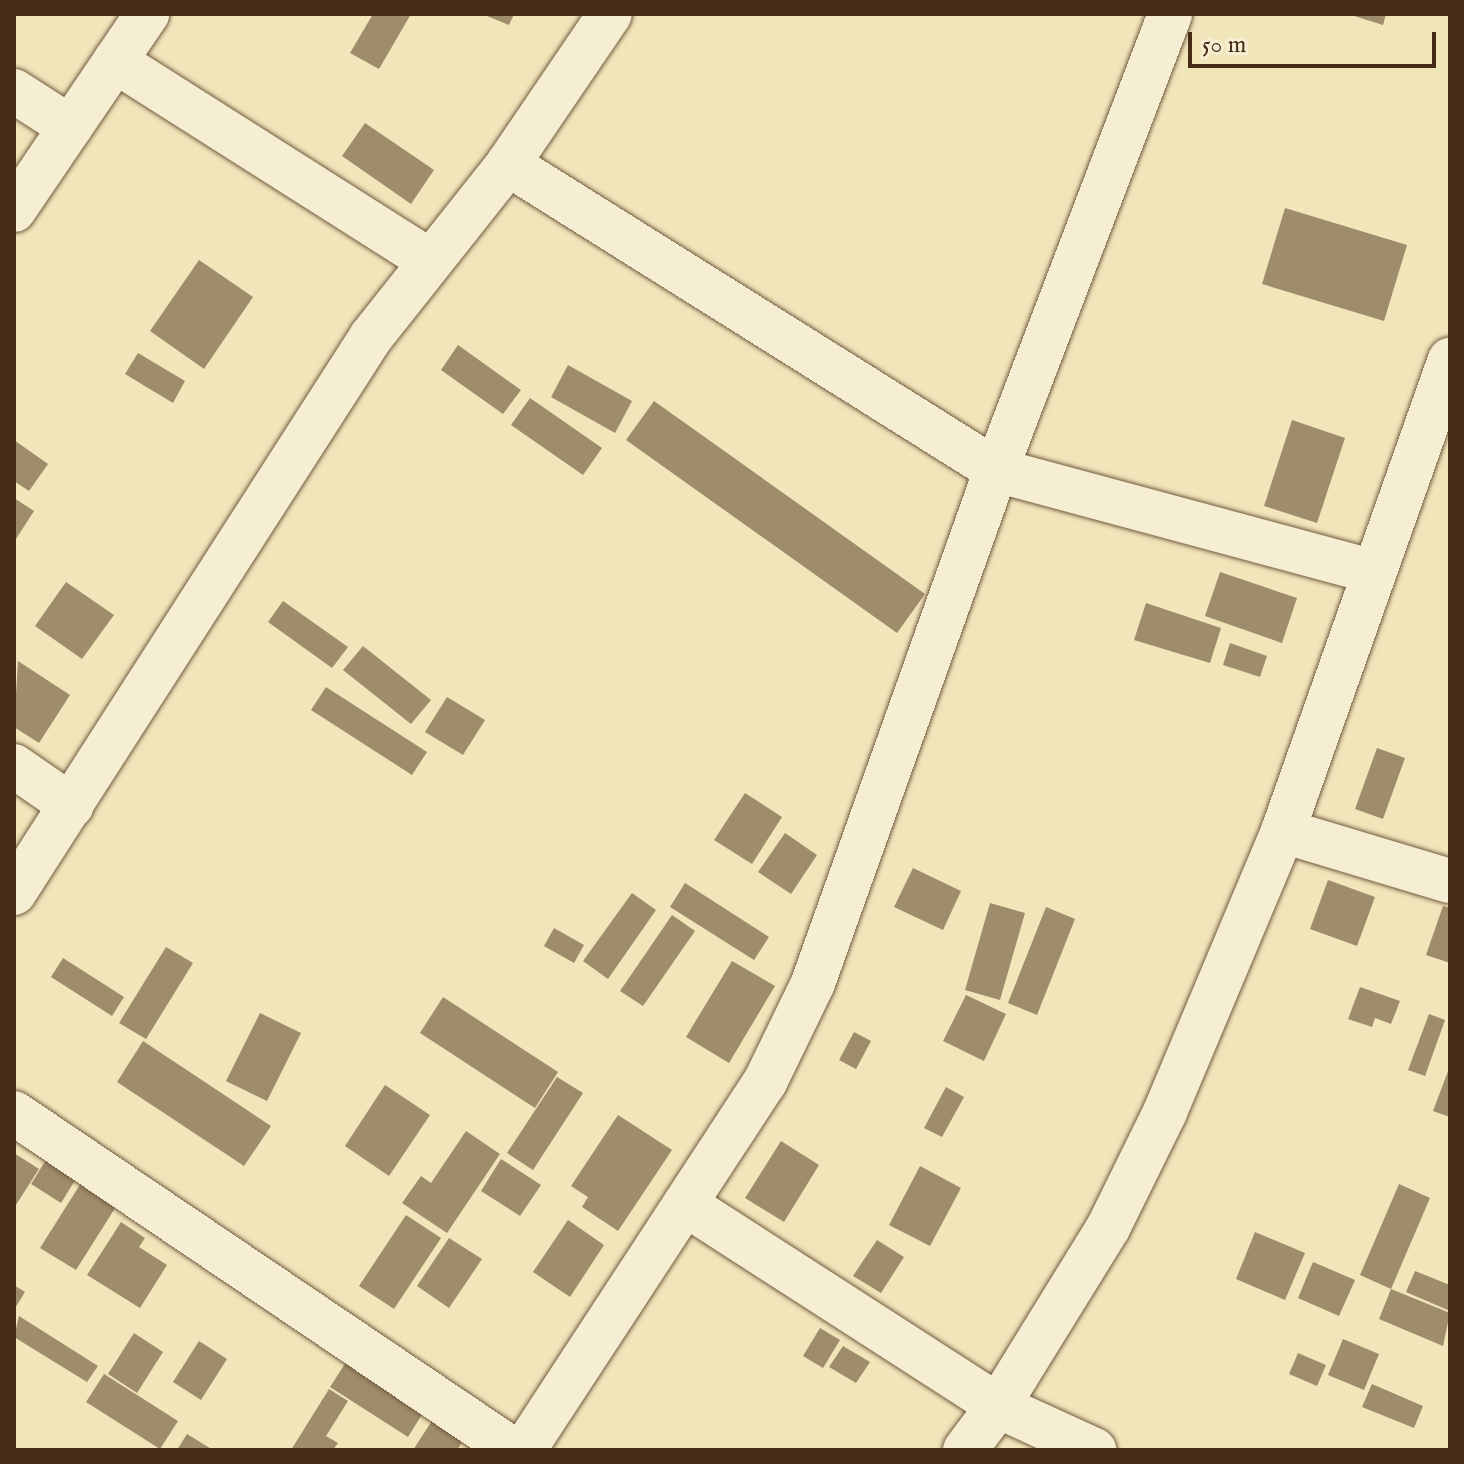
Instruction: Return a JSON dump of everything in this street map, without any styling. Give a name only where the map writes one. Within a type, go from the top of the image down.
[{"type":"street","points":[[14,210],[147,14]]},
{"type":"street","points":[[14,893],[371,337],[427,259],[508,164],[610,14]]},
{"type":"street","points":[[524,1450],[765,1082],[813,983],[996,470],[1170,14]]},
{"type":"street","points":[[115,61],[427,259]]},
{"type":"street","points":[[14,91],[70,127]]},
{"type":"street","points":[[508,164],[996,470],[1374,572]]},
{"type":"street","points":[[965,1450],[998,1406],[1108,1228],[1165,1112],[1283,831],[1374,572],[1431,471],[1450,360]]},
{"type":"street","points":[[14,766],[72,806]]},
{"type":"street","points":[[1283,831],[1450,881]]},
{"type":"street","points":[[14,1113],[513,1450]]},
{"type":"street","points":[[685,1204],[998,1406],[1094,1450]]},
{"type":"building","points":[[373,14],[411,14],[379,69],[350,53]]},
{"type":"building","points":[[482,14],[514,14],[509,25]]},
{"type":"building","points":[[1348,14],[1386,14],[1383,25]]},
{"type":"building","points":[[365,123],[434,170],[411,204],[342,156]]},
{"type":"building","points":[[1285,208],[1407,245],[1384,321],[1262,284]]},
{"type":"building","points":[[199,260],[253,297],[204,369],[150,331]]},
{"type":"building","points":[[458,345],[521,390],[503,414],[441,370]]},
{"type":"building","points":[[138,353],[185,381],[173,403],[125,374]]},
{"type":"building","points":[[568,365],[632,401],[615,433],[551,397]]},
{"type":"building","points":[[530,398],[602,448],[583,475],[511,425]]},
{"type":"building","points":[[654,401],[925,594],[897,633],[626,440]]},
{"type":"building","points":[[1292,420],[1345,438],[1317,523],[1264,506]]},
{"type":"building","points":[[14,440],[48,464],[29,491],[14,481]]},
{"type":"building","points":[[14,498],[34,511],[14,542]]},
{"type":"building","points":[[1220,572],[1297,598],[1282,643],[1205,616]]},
{"type":"building","points":[[66,582],[114,615],[82,659],[35,626]]},
{"type":"building","points":[[283,601],[348,647],[332,668],[268,622]]},
{"type":"building","points":[[1146,603],[1221,628],[1210,663],[1134,640]]},
{"type":"building","points":[[1230,643],[1267,656],[1260,677],[1223,665]]},
{"type":"building","points":[[363,646],[431,700],[411,724],[343,670]]},
{"type":"building","points":[[18,661],[70,695],[39,743],[14,727]]},
{"type":"building","points":[[326,687],[427,752],[412,775],[311,710]]},
{"type":"building","points":[[447,697],[485,720],[463,755],[425,732]]},
{"type":"building","points":[[1377,748],[1405,758],[1383,819],[1355,809]]},
{"type":"building","points":[[745,793],[782,817],[752,864],[714,840]]},
{"type":"building","points":[[785,833],[817,855],[791,894],[758,872]]},
{"type":"building","points":[[913,868],[961,891],[943,930],[894,907]]},
{"type":"building","points":[[1328,880],[1375,897],[1357,946],[1310,929]]},
{"type":"building","points":[[685,883],[769,937],[754,960],[670,907]]},
{"type":"building","points":[[632,893],[656,910],[608,979],[583,961]]},
{"type":"building","points":[[990,903],[1025,913],[1000,1000],[965,990]]},
{"type":"building","points":[[1443,906],[1450,908],[1450,963],[1426,955]]},
{"type":"building","points":[[1046,907],[1075,919],[1037,1015],[1008,1003]]},
{"type":"building","points":[[672,915],[695,931],[643,1006],[620,991]]},
{"type":"building","points":[[554,928],[584,945],[574,963],[544,946]]},
{"type":"building","points":[[166,947],[193,963],[146,1039],[119,1023]]},
{"type":"building","points":[[63,958],[124,997],[112,1016],[51,977]]},
{"type":"building","points":[[732,961],[775,986],[729,1063],[686,1037]]},
{"type":"building","points":[[1360,987],[1400,1001],[1391,1024],[1375,1018],[1372,1027],[1348,1019]]},
{"type":"building","points":[[966,995],[1006,1014],[984,1061],[943,1041]]},
{"type":"building","points":[[443,997],[558,1072],[535,1108],[420,1033]]},
{"type":"building","points":[[260,1013],[301,1033],[267,1101],[226,1081]]},
{"type":"building","points":[[1429,1014],[1445,1020],[1425,1076],[1408,1070]]},
{"type":"building","points":[[854,1032],[871,1041],[856,1069],[839,1060]]},
{"type":"building","points":[[143,1041],[271,1126],[244,1166],[117,1082]]},
{"type":"building","points":[[1450,1066],[1450,1117],[1433,1111]]},
{"type":"building","points":[[557,1077],[583,1093],[533,1170],[507,1153]]},
{"type":"building","points":[[385,1085],[430,1115],[389,1176],[345,1146]]},
{"type":"building","points":[[946,1087],[964,1097],[942,1137],[924,1128]]},
{"type":"building","points":[[618,1115],[672,1150],[618,1231],[582,1207],[588,1197],[571,1186]]},
{"type":"building","points":[[466,1131],[500,1154],[447,1233],[402,1203],[421,1176],[431,1183]]},
{"type":"building","points":[[781,1141],[819,1165],[784,1222],[745,1198]]},
{"type":"building","points":[[14,1153],[39,1169],[14,1208]]},
{"type":"building","points":[[49,1155],[79,1174],[61,1203],[31,1184]]},
{"type":"building","points":[[501,1159],[541,1185],[520,1216],[481,1191]]},
{"type":"building","points":[[920,1166],[961,1188],[930,1246],[889,1225]]},
{"type":"building","points":[[81,1183],[117,1205],[76,1270],[40,1248]]},
{"type":"building","points":[[1399,1184],[1430,1198],[1391,1289],[1360,1275]]},
{"type":"building","points":[[406,1215],[441,1238],[394,1309],[359,1286]]},
{"type":"building","points":[[568,1220],[604,1245],[570,1297],[533,1272]]},
{"type":"building","points":[[121,1222],[145,1238],[139,1247],[167,1265],[140,1308],[87,1275]]},
{"type":"building","points":[[1255,1232],[1305,1253],[1285,1300],[1236,1279]]},
{"type":"building","points":[[449,1238],[482,1259],[449,1308],[417,1286]]},
{"type":"building","points":[[877,1240],[904,1257],[881,1293],[853,1276]]},
{"type":"building","points":[[1313,1262],[1355,1280],[1339,1316],[1298,1298]]},
{"type":"building","points":[[1415,1271],[1450,1285],[1450,1311],[1406,1292]]},
{"type":"building","points":[[14,1285],[25,1292],[14,1310]]},
{"type":"building","points":[[1391,1289],[1450,1313],[1443,1346],[1379,1319]]},
{"type":"building","points":[[19,1316],[98,1366],[87,1382],[14,1337]]},
{"type":"building","points":[[820,1328],[840,1340],[823,1368],[803,1356]]},
{"type":"building","points":[[134,1333],[163,1352],[137,1393],[108,1374]]},
{"type":"building","points":[[1343,1339],[1379,1354],[1364,1390],[1328,1375]]},
{"type":"building","points":[[199,1341],[227,1359],[201,1400],[173,1382]]},
{"type":"building","points":[[843,1346],[870,1362],[856,1383],[829,1367]]},
{"type":"building","points":[[1298,1353],[1326,1365],[1317,1386],[1289,1374]]},
{"type":"building","points":[[348,1359],[426,1408],[408,1437],[330,1387]]},
{"type":"building","points":[[104,1374],[178,1421],[160,1449],[86,1402]]},
{"type":"building","points":[[1372,1384],[1423,1406],[1414,1428],[1362,1407]]},
{"type":"building","points":[[329,1389],[348,1401],[326,1436],[338,1443],[333,1450],[291,1450]]},
{"type":"building","points":[[437,1413],[468,1433],[457,1450],[413,1450]]},
{"type":"building","points":[[187,1434],[213,1450],[177,1450]]}]
